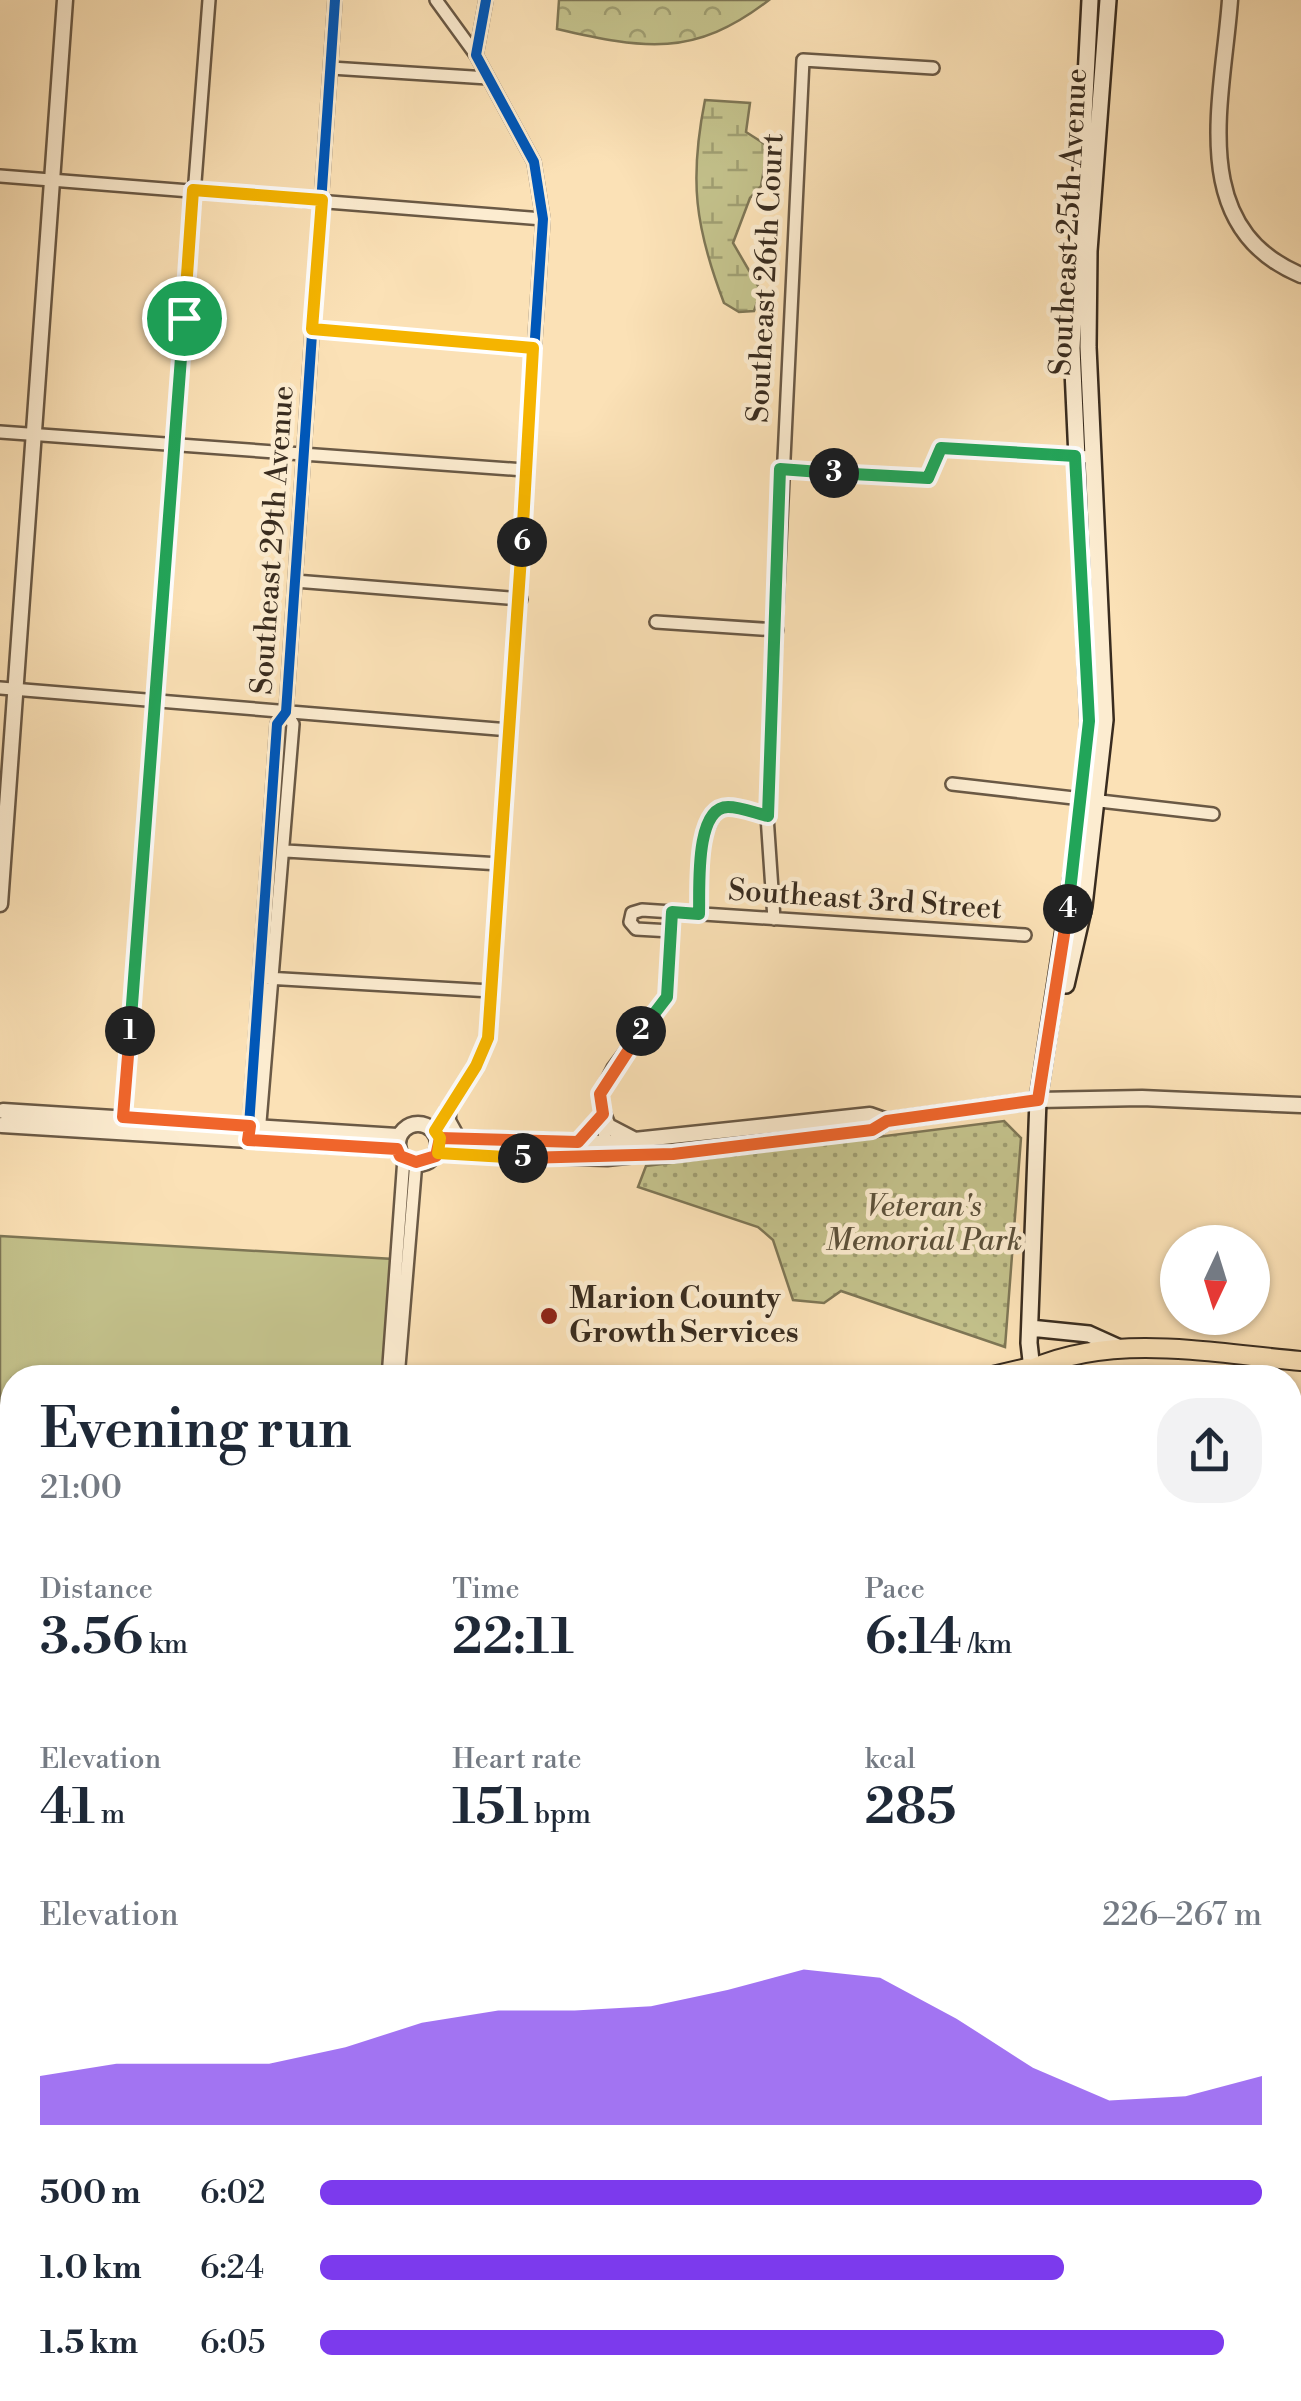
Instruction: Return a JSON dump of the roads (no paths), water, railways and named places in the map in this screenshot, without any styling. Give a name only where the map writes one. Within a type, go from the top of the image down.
[{"type":"main road","name":"Southeast 25th Avenue","points":[[1032,1365],[1038,1100],[1091,799],[1074,251],[1090,0]]},
{"type":"main road","name":"Southeast 25th Avenue","points":[[1083,457],[1090,251],[1108,0]]},
{"type":"main road","points":[[1030,1328],[1089,1334],[1120,1348]]},
{"type":"main road","points":[[1048,1365],[1072,1354],[1120,1348],[1301,1361]]},
{"type":"street","points":[[0,904],[8,689],[36,434],[65,0]]},
{"type":"street","points":[[123,1117],[209,0]]},
{"type":"street","name":"Southeast 29th Avenue","points":[[254,1133],[278,724],[286,712],[335,0]]},
{"type":"street","points":[[1,1117],[123,1117],[403,1151],[427,1161],[448,1110],[488,1038],[544,218],[534,162],[476,55],[436,0]]},
{"type":"street","points":[[476,55],[486,0]]},
{"type":"street","points":[[1230,0],[1219,179],[1235,225],[1259,252],[1301,275]]},
{"type":"street","name":"Southeast 26th Court","points":[[774,919],[768,816],[780,469],[803,60],[933,68]]},
{"type":"street","points":[[331,68],[488,78]]},
{"type":"street","points":[[0,176],[544,218]]},
{"type":"street","points":[[312,329],[533,348]]},
{"type":"street","points":[[0,432],[524,470]]},
{"type":"street","points":[[780,469],[928,478],[941,448],[1083,457]]},
{"type":"street","points":[[295,581],[521,598]]},
{"type":"street","points":[[656,622],[777,630]]},
{"type":"street","points":[[8,689],[510,730]]},
{"type":"street","name":"Southeast 29th Avenue","points":[[266,978],[286,851],[293,724],[286,712]]},
{"type":"street","points":[[952,784],[1213,814]]},
{"type":"street","points":[[699,914],[701,844],[715,811],[726,806],[768,816]]},
{"type":"street","points":[[286,851],[500,864]]},
{"type":"street","name":"Southeast 3rd Street","points":[[671,931],[636,929],[630,922],[632,913],[642,910],[1025,935]]},
{"type":"street","points":[[606,1150],[600,1094],[613,1068],[667,997],[672,912]]},
{"type":"street","points":[[266,978],[491,991]]},
{"type":"street","points":[[389,1365],[403,1151],[414,1126],[438,1141],[606,1150],[872,1130],[887,1121],[1038,1100],[1142,1098],[1301,1105]]},
{"type":"street","points":[[448,1110],[448,1122],[458,1139]]},
{"type":"street","points":[[603,1114],[616,1132],[639,1140]]},
{"type":"street","points":[[578,1142],[603,1114]]},
{"type":"street","points":[[438,1141],[578,1142],[606,1150],[639,1140],[870,1115],[887,1121]]},
{"type":"street","points":[[1,1117],[254,1133]]},
{"type":"street","points":[[398,1365],[403,1151]]},
{"type":"place","name":"Marion County Growth Services","points":[[549,1316]]},
{"type":"park label","name":"Veteran's Memorial Park","points":[[924,1224]]}]
